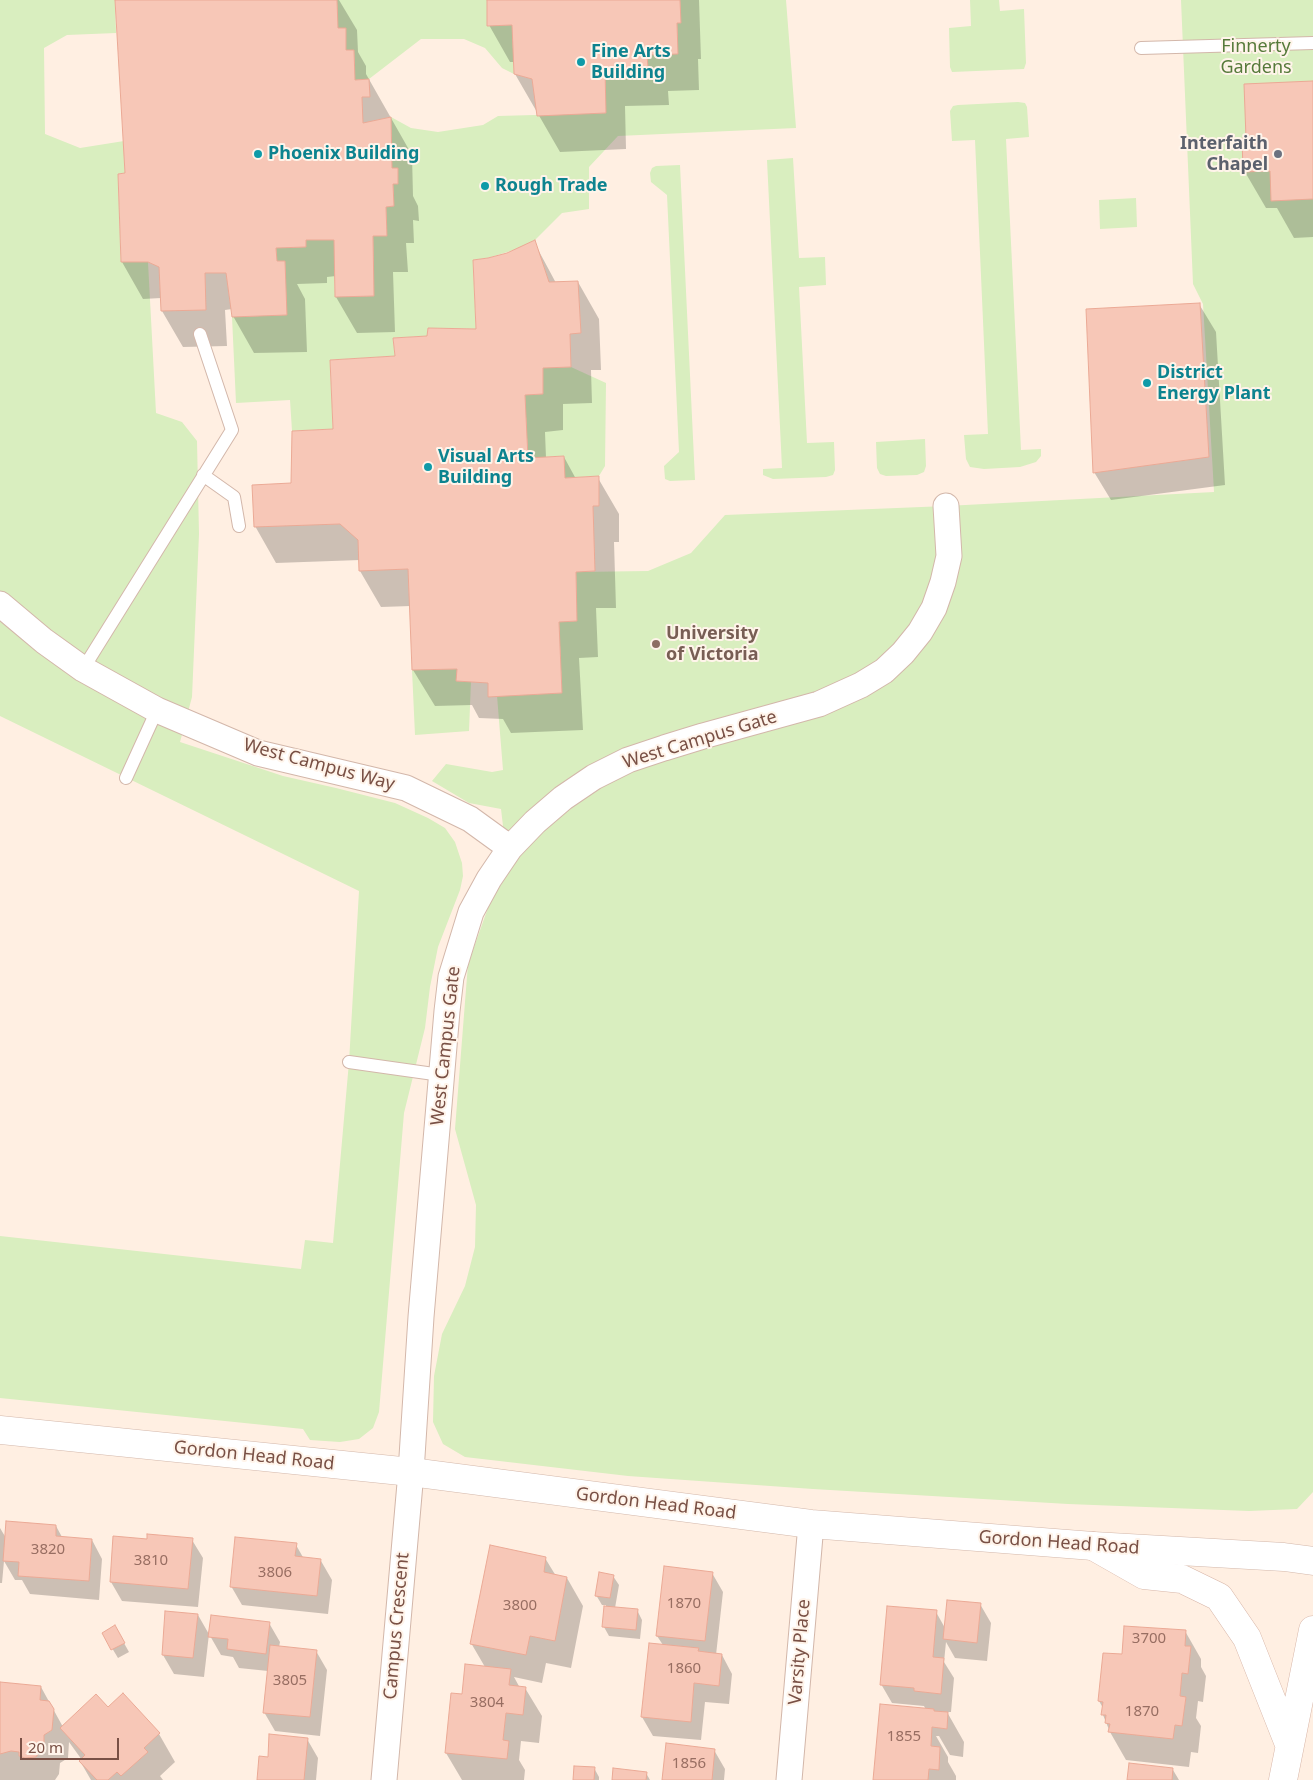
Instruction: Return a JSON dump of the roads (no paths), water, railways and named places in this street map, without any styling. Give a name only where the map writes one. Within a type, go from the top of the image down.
[{"type":"street","name":"West Campus Gate","points":[[411,1472],[441,1075],[451,977],[471,912],[489,879],[510,848],[535,822],[563,798],[594,777],[628,760],[702,736],[819,704],[862,685],[884,671],[903,653],[920,632],[934,608],[943,582],[948,556],[946,506]]},
{"type":"street","name":"West Campus Way","points":[[0,604],[44,641],[83,669],[157,710],[258,752],[406,788],[470,819],[510,848]]},
{"type":"street","name":"Gordon Head Road","points":[[0,1430],[411,1472],[811,1524],[1093,1546],[1284,1557],[1313,1561]]},
{"type":"street","name":"Campus Crescent","points":[[384,1780],[411,1472]]},
{"type":"street","name":"Varsity Place","points":[[790,1780],[811,1524]]},
{"type":"street","points":[[1093,1546],[1144,1575],[1182,1579],[1220,1597],[1247,1638],[1289,1744]]},
{"type":"street","points":[[1283,1780],[1313,1630]]},
{"type":"lane","points":[[1141,48],[1313,43]]},
{"type":"lane","points":[[83,669],[232,430],[200,334]]},
{"type":"lane","points":[[203,475],[234,497],[239,526]]},
{"type":"lane","points":[[126,778],[157,710]]},
{"type":"lane","points":[[349,1062],[441,1075]]},
{"type":"place","name":"Fine Arts Building","points":[[581,62]]},
{"type":"place","name":"Phoenix Building","points":[[258,154]]},
{"type":"place","name":"Interfaith Chapel","points":[[1278,154]]},
{"type":"place","name":"Rough Trade","points":[[485,186]]},
{"type":"place","name":"District Energy Plant","points":[[1147,383]]},
{"type":"place","name":"Visual Arts Building","points":[[428,467]]},
{"type":"place","name":"University of Victoria","points":[[656,644]]},
{"type":"park label","name":"Finnerty Gardens","points":[[1256,57]]}]
